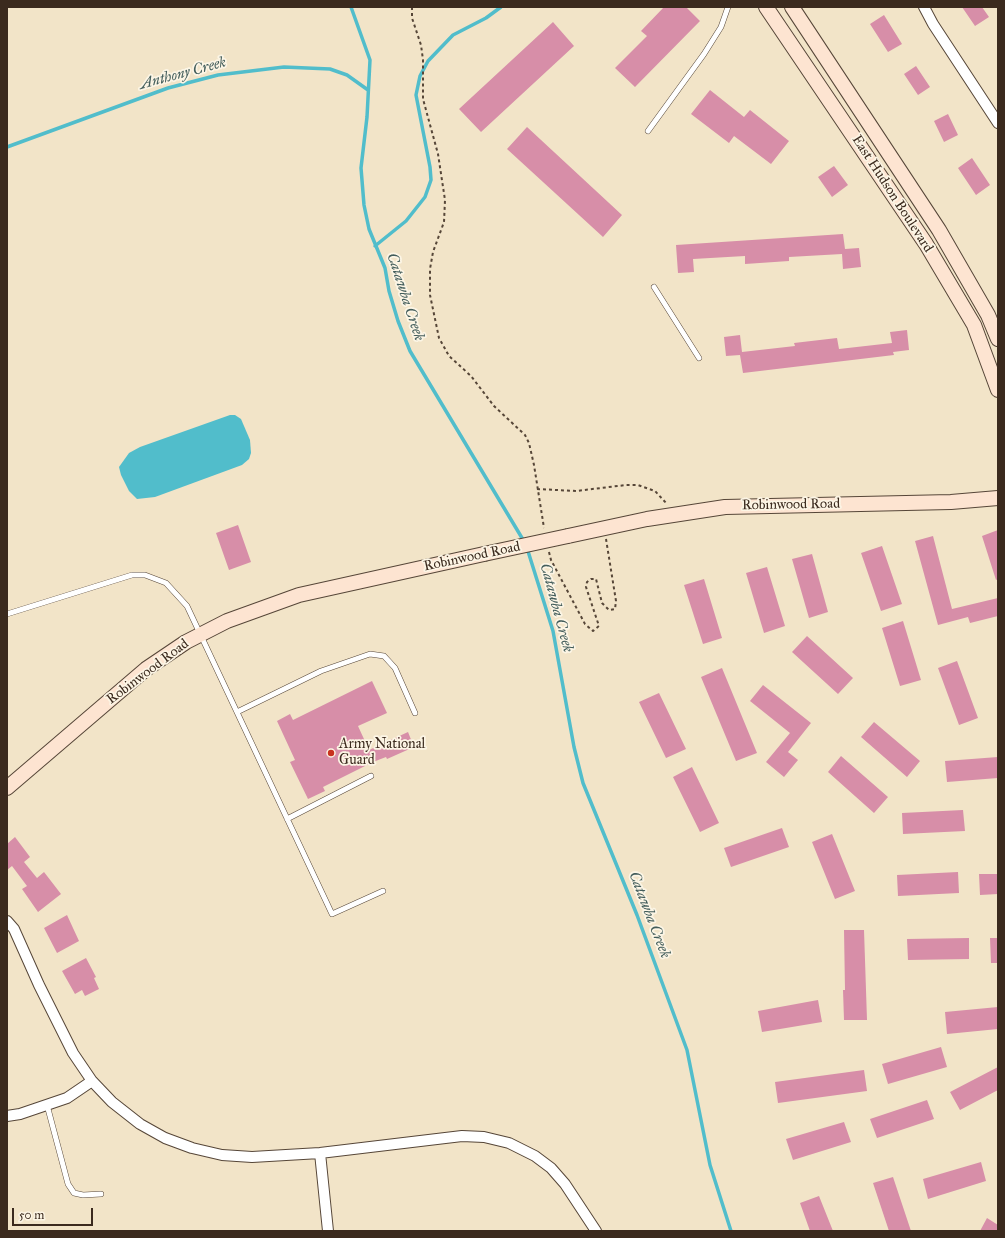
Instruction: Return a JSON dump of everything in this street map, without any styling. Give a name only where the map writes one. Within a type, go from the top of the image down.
[{"type":"main road","name":"East Hudson Boulevard","points":[[766,7],[926,244],[974,325],[998,390]]},
{"type":"main road","name":"East Hudson Boulevard","points":[[792,7],[939,230],[988,315],[998,339]]},
{"type":"main road","name":"Robinwood Road","points":[[7,788],[146,669],[186,642],[200,634],[258,608],[299,596],[604,528],[699,510],[762,505],[951,502],[998,498]]},
{"type":"street","points":[[924,7],[933,24],[998,122]]},
{"type":"street","points":[[7,921],[14,929],[39,985],[73,1053],[92,1081],[112,1102],[140,1124],[165,1138],[192,1148],[252,1158],[320,1153],[462,1136],[484,1137],[509,1143],[535,1156],[551,1168],[565,1184],[596,1231]]},
{"type":"street","points":[[7,1116],[67,1098],[92,1081]]},
{"type":"street","points":[[320,1153],[328,1231]]},
{"type":"lane","points":[[648,130],[704,54],[721,27],[728,7]]},
{"type":"lane","points":[[654,287],[680,331],[699,358]]},
{"type":"lane","points":[[7,614],[132,574],[145,575],[166,583],[187,606],[332,914],[383,891]]},
{"type":"lane","points":[[237,712],[321,671],[370,654],[384,656],[395,668],[415,712]]},
{"type":"lane","points":[[287,818],[372,776]]},
{"type":"lane","points":[[47,1105],[68,1184],[74,1193],[82,1195],[101,1194]]},
{"type":"path","points":[[412,7],[412,18],[421,46],[423,60],[424,99],[438,154],[445,200],[444,222],[432,252],[430,269],[430,296],[439,338],[449,356],[470,376],[494,406],[525,435],[531,450],[545,531]]},
{"type":"path","points":[[537,489],[576,492],[626,485],[638,485],[655,491],[666,502],[674,514]]},
{"type":"path","points":[[548,546],[551,560],[585,624],[593,631],[599,626],[586,587],[587,582],[591,579],[596,580],[602,603],[609,610],[615,609],[616,601],[604,528]]},
{"type":"water","points":[[230,415],[235,415],[241,419],[250,440],[251,453],[249,459],[242,465],[155,497],[137,499],[129,491],[121,475],[119,467],[129,453],[140,447]]},
{"type":"building","points":[[664,7],[686,7],[700,21],[635,87],[615,68],[647,36],[641,31]]},
{"type":"building","points":[[962,7],[982,7],[989,17],[975,26]]},
{"type":"building","points":[[884,15],[902,44],[888,52],[870,24]]},
{"type":"building","points":[[553,22],[574,46],[481,132],[459,109]]},
{"type":"building","points":[[916,66],[930,87],[918,95],[904,74]]},
{"type":"building","points":[[710,90],[744,117],[750,110],[789,141],[771,164],[734,136],[729,143],[691,114]]},
{"type":"building","points":[[948,114],[958,135],[944,142],[934,121]]},
{"type":"building","points":[[527,127],[622,215],[603,237],[507,149]]},
{"type":"building","points":[[972,158],[990,185],[976,195],[958,168]]},
{"type":"building","points":[[834,166],[848,185],[832,197],[818,177]]},
{"type":"building","points":[[843,234],[845,249],[859,248],[861,267],[843,269],[842,254],[789,257],[789,261],[745,264],[745,256],[693,259],[694,272],[678,273],[676,245]]},
{"type":"building","points":[[907,330],[909,350],[893,352],[894,355],[743,373],[740,355],[726,356],[724,337],[740,335],[742,352],[795,346],[794,343],[837,338],[839,349],[892,343],[890,332]]},
{"type":"building","points":[[238,525],[251,562],[229,570],[216,533]]},
{"type":"building","points":[[998,530],[998,579],[996,580],[982,536]]},
{"type":"building","points":[[933,536],[952,609],[998,598],[998,616],[970,623],[968,617],[938,625],[915,541]]},
{"type":"building","points":[[882,546],[902,604],[881,611],[861,553]]},
{"type":"building","points":[[812,554],[828,612],[809,618],[792,559]]},
{"type":"building","points":[[767,567],[785,626],[764,633],[746,573]]},
{"type":"building","points":[[704,579],[722,638],[703,644],[684,585]]},
{"type":"building","points":[[903,621],[921,680],[900,686],[882,628]]},
{"type":"building","points":[[807,636],[853,678],[838,694],[792,652]]},
{"type":"building","points":[[957,661],[978,718],[959,725],[938,668]]},
{"type":"building","points":[[722,668],[757,753],[736,761],[701,677]]},
{"type":"building","name":"Army National Guard","points":[[372,681],[387,713],[358,726],[369,750],[408,732],[414,747],[387,759],[386,757],[373,762],[323,787],[325,791],[308,799],[290,762],[295,760],[277,721],[290,714],[293,720]]},
{"type":"building","points":[[763,685],[811,723],[788,752],[798,760],[784,777],[766,762],[790,733],[750,701]]},
{"type":"building","points":[[659,693],[686,749],[666,758],[639,702]]},
{"type":"building","points":[[874,722],[920,761],[907,777],[861,737]]},
{"type":"building","points":[[841,756],[888,797],[874,813],[828,772]]},
{"type":"building","points":[[998,757],[998,778],[947,782],[945,761]]},
{"type":"building","points":[[692,767],[719,823],[700,832],[673,777]]},
{"type":"building","points":[[963,810],[965,831],[903,834],[902,813]]},
{"type":"building","points":[[782,828],[789,847],[731,867],[724,848]]},
{"type":"building","points":[[832,834],[855,891],[835,899],[812,842]]},
{"type":"building","points":[[15,837],[30,857],[24,862],[37,878],[44,872],[61,894],[38,912],[22,889],[27,886],[12,866],[7,870],[7,844]]},
{"type":"building","points":[[958,872],[959,893],[898,896],[897,875]]},
{"type":"building","points":[[979,874],[998,874],[998,894],[980,895]]},
{"type":"building","points":[[67,915],[79,941],[57,953],[44,928]]},
{"type":"building","points":[[844,930],[864,930],[867,1020],[844,1020]]},
{"type":"building","points":[[969,938],[969,959],[908,960],[907,939]]},
{"type":"building","points":[[990,938],[998,938],[998,963],[991,963]]},
{"type":"building","points":[[86,958],[96,977],[94,978],[99,989],[85,996],[82,990],[75,994],[62,971]]},
{"type":"building","points":[[818,1000],[822,1022],[762,1032],[758,1011]]},
{"type":"building","points":[[998,1007],[998,1029],[947,1034],[945,1012]]},
{"type":"building","points":[[941,1047],[947,1067],[888,1084],[882,1064]]},
{"type":"building","points":[[998,1067],[998,1090],[960,1110],[950,1092]]},
{"type":"building","points":[[864,1070],[867,1091],[778,1103],[775,1082]]},
{"type":"building","points":[[927,1100],[934,1119],[877,1138],[870,1119]]},
{"type":"building","points":[[844,1122],[851,1142],[793,1160],[786,1139]]},
{"type":"building","points":[[981,1162],[986,1181],[928,1199],[923,1179]]},
{"type":"building","points":[[893,1177],[911,1231],[889,1231],[873,1183]]},
{"type":"building","points":[[819,1196],[833,1231],[810,1231],[800,1203]]},
{"type":"building","points":[[987,1218],[998,1225],[998,1231],[980,1231]]},
{"type":"waterway","name":"Catawba Creek","points":[[351,7],[370,60],[367,117],[361,168],[364,205],[369,229],[385,268],[389,291],[398,321],[410,351],[525,543]]},
{"type":"waterway","points":[[375,246],[406,221],[425,197],[431,180],[430,167],[416,95],[420,76],[428,61],[453,35],[486,18],[501,7]]},
{"type":"waterway","name":"Anthony Creek","points":[[7,147],[168,88],[218,75],[284,67],[330,69],[347,75],[368,90]]},
{"type":"waterway","name":"Catawba Creek","points":[[527,548],[553,631],[574,747],[583,783],[637,915],[687,1050],[710,1165],[731,1231]]},
{"type":"place","name":"Army National Guard","points":[[331,753]]}]
